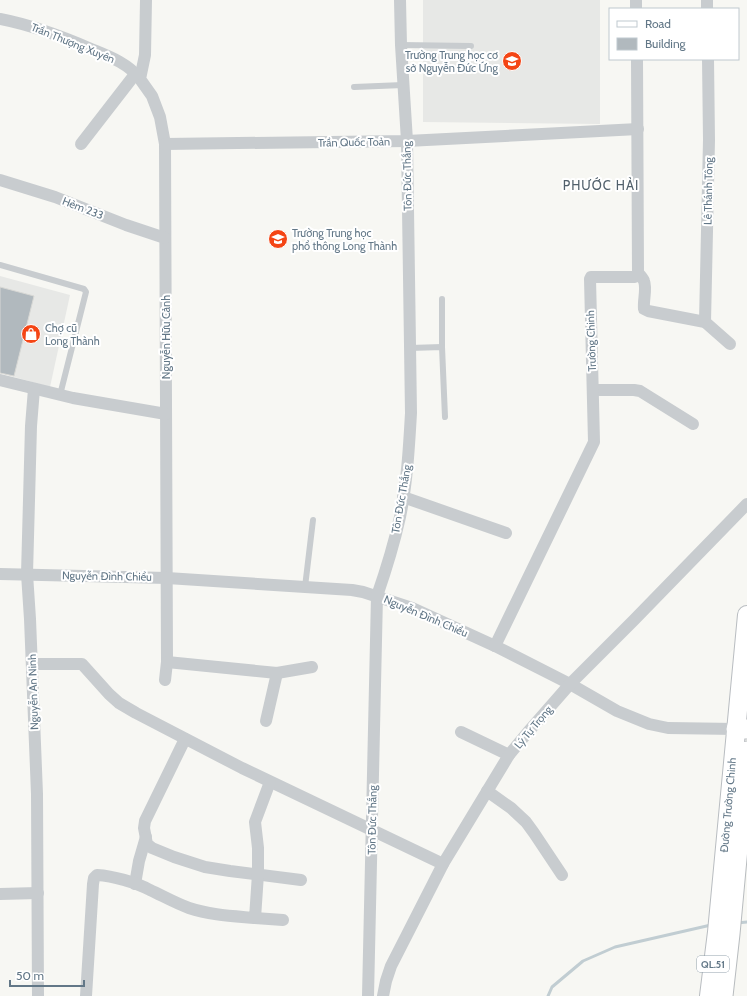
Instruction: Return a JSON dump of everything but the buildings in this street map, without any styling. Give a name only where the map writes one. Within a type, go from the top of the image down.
[{"type":"highway","name":"Đường Trường Chinh","points":[[727,891],[747,751]]},
{"type":"highway","name":"QL.51","points":[[723,996],[723,933],[727,891]]},
{"type":"main road","name":"Đường Trường Chinh","points":[[727,891],[741,729],[747,615]]},
{"type":"main road","name":"QL.51","points":[[710,996],[723,933]]},
{"type":"street","points":[[81,144],[138,76],[145,55],[146,0]]},
{"type":"street","name":"Tôn Đức Thắng","points":[[368,996],[377,596],[389,560],[400,516],[409,449],[411,413],[407,142],[401,45],[400,0]]},
{"type":"street","name":"Trần Thượng Xuyên","points":[[0,19],[30,26],[79,44],[126,65],[138,76]]},
{"type":"street","points":[[637,60],[638,273],[644,281],[644,309],[705,322],[730,344]]},
{"type":"street","name":"Lê Thánh Tông","points":[[705,322],[709,140],[708,60]]},
{"type":"street","name":"Nguyễn Hữu Cảnh","points":[[138,76],[152,96],[160,117],[165,144],[167,578],[167,662],[165,680]]},
{"type":"street","name":"Trần Quốc Toản","points":[[165,144],[407,142],[638,130]]},
{"type":"street","name":"Hẻm 233","points":[[0,180],[55,197],[126,225],[165,238]]},
{"type":"street","name":"Trường Chinh","points":[[495,646],[593,447],[590,279],[591,277],[634,278],[638,273]]},
{"type":"street","points":[[0,380],[73,398],[166,414]]},
{"type":"street","name":"Nguyễn An Ninh","points":[[34,389],[31,426],[28,574],[37,794],[38,996]]},
{"type":"street","points":[[592,390],[640,391],[693,424]]},
{"type":"street","points":[[403,497],[506,533]]},
{"type":"street","name":"Lý Tự Trọng","points":[[383,996],[386,981],[394,960],[443,864],[509,755],[570,684],[747,504]]},
{"type":"street","name":"Nguyễn Đình Chiểu","points":[[0,574],[167,578],[352,590],[363,592],[412,608],[495,646],[570,684],[617,711],[649,724],[668,728],[741,729]]},
{"type":"street","points":[[167,662],[276,673],[312,667]]},
{"type":"street","points":[[32,664],[82,664],[109,694],[119,703],[136,713],[270,782],[443,864]]},
{"type":"street","points":[[266,721],[276,673]]},
{"type":"street","points":[[461,732],[509,755]]},
{"type":"street","points":[[185,738],[145,821],[144,828],[147,844],[152,848],[174,858],[205,867],[301,880]]},
{"type":"street","points":[[255,918],[258,848],[255,822],[270,782]]},
{"type":"street","points":[[487,791],[511,808],[526,822],[562,875]]},
{"type":"street","points":[[135,884],[146,837]]},
{"type":"street","points":[[86,996],[93,884],[94,878],[97,875],[135,884],[170,900],[207,913],[283,920]]},
{"type":"street","points":[[0,894],[38,894]]},
{"type":"lane","points":[[401,45],[471,46]]},
{"type":"lane","points":[[354,87],[403,84]]},
{"type":"lane","points":[[0,266],[84,289],[86,292],[60,395]]},
{"type":"lane","points":[[442,299],[442,347],[445,417]]},
{"type":"lane","points":[[410,348],[442,347]]},
{"type":"lane","points":[[304,587],[313,520]]},
{"type":"shaded area","name":"Trường Trung học cơ sở Nguyễn Đức Ứng","points":[[423,0],[600,0],[600,124],[423,122]]},
{"type":"shaded area","name":"Chợ cũ Long Thành","points":[[0,276],[70,295],[50,387],[0,373]]},
{"type":"waterway","points":[[737,923],[747,922]]},
{"type":"waterway","points":[[548,996],[552,987],[583,961],[615,947],[711,925]]},
{"type":"place","name":"Trường Trung học cơ sở Nguyễn Đức Ứng","points":[[512,61]]},
{"type":"place","name":"Trường Trung học phổ thông Long Thành","points":[[278,239]]},
{"type":"place","name":"Chợ cũ Long Thành","points":[[31,334]]},
{"type":"district","name":"PHƯỚC HẢI","points":[[601,185]]}]
